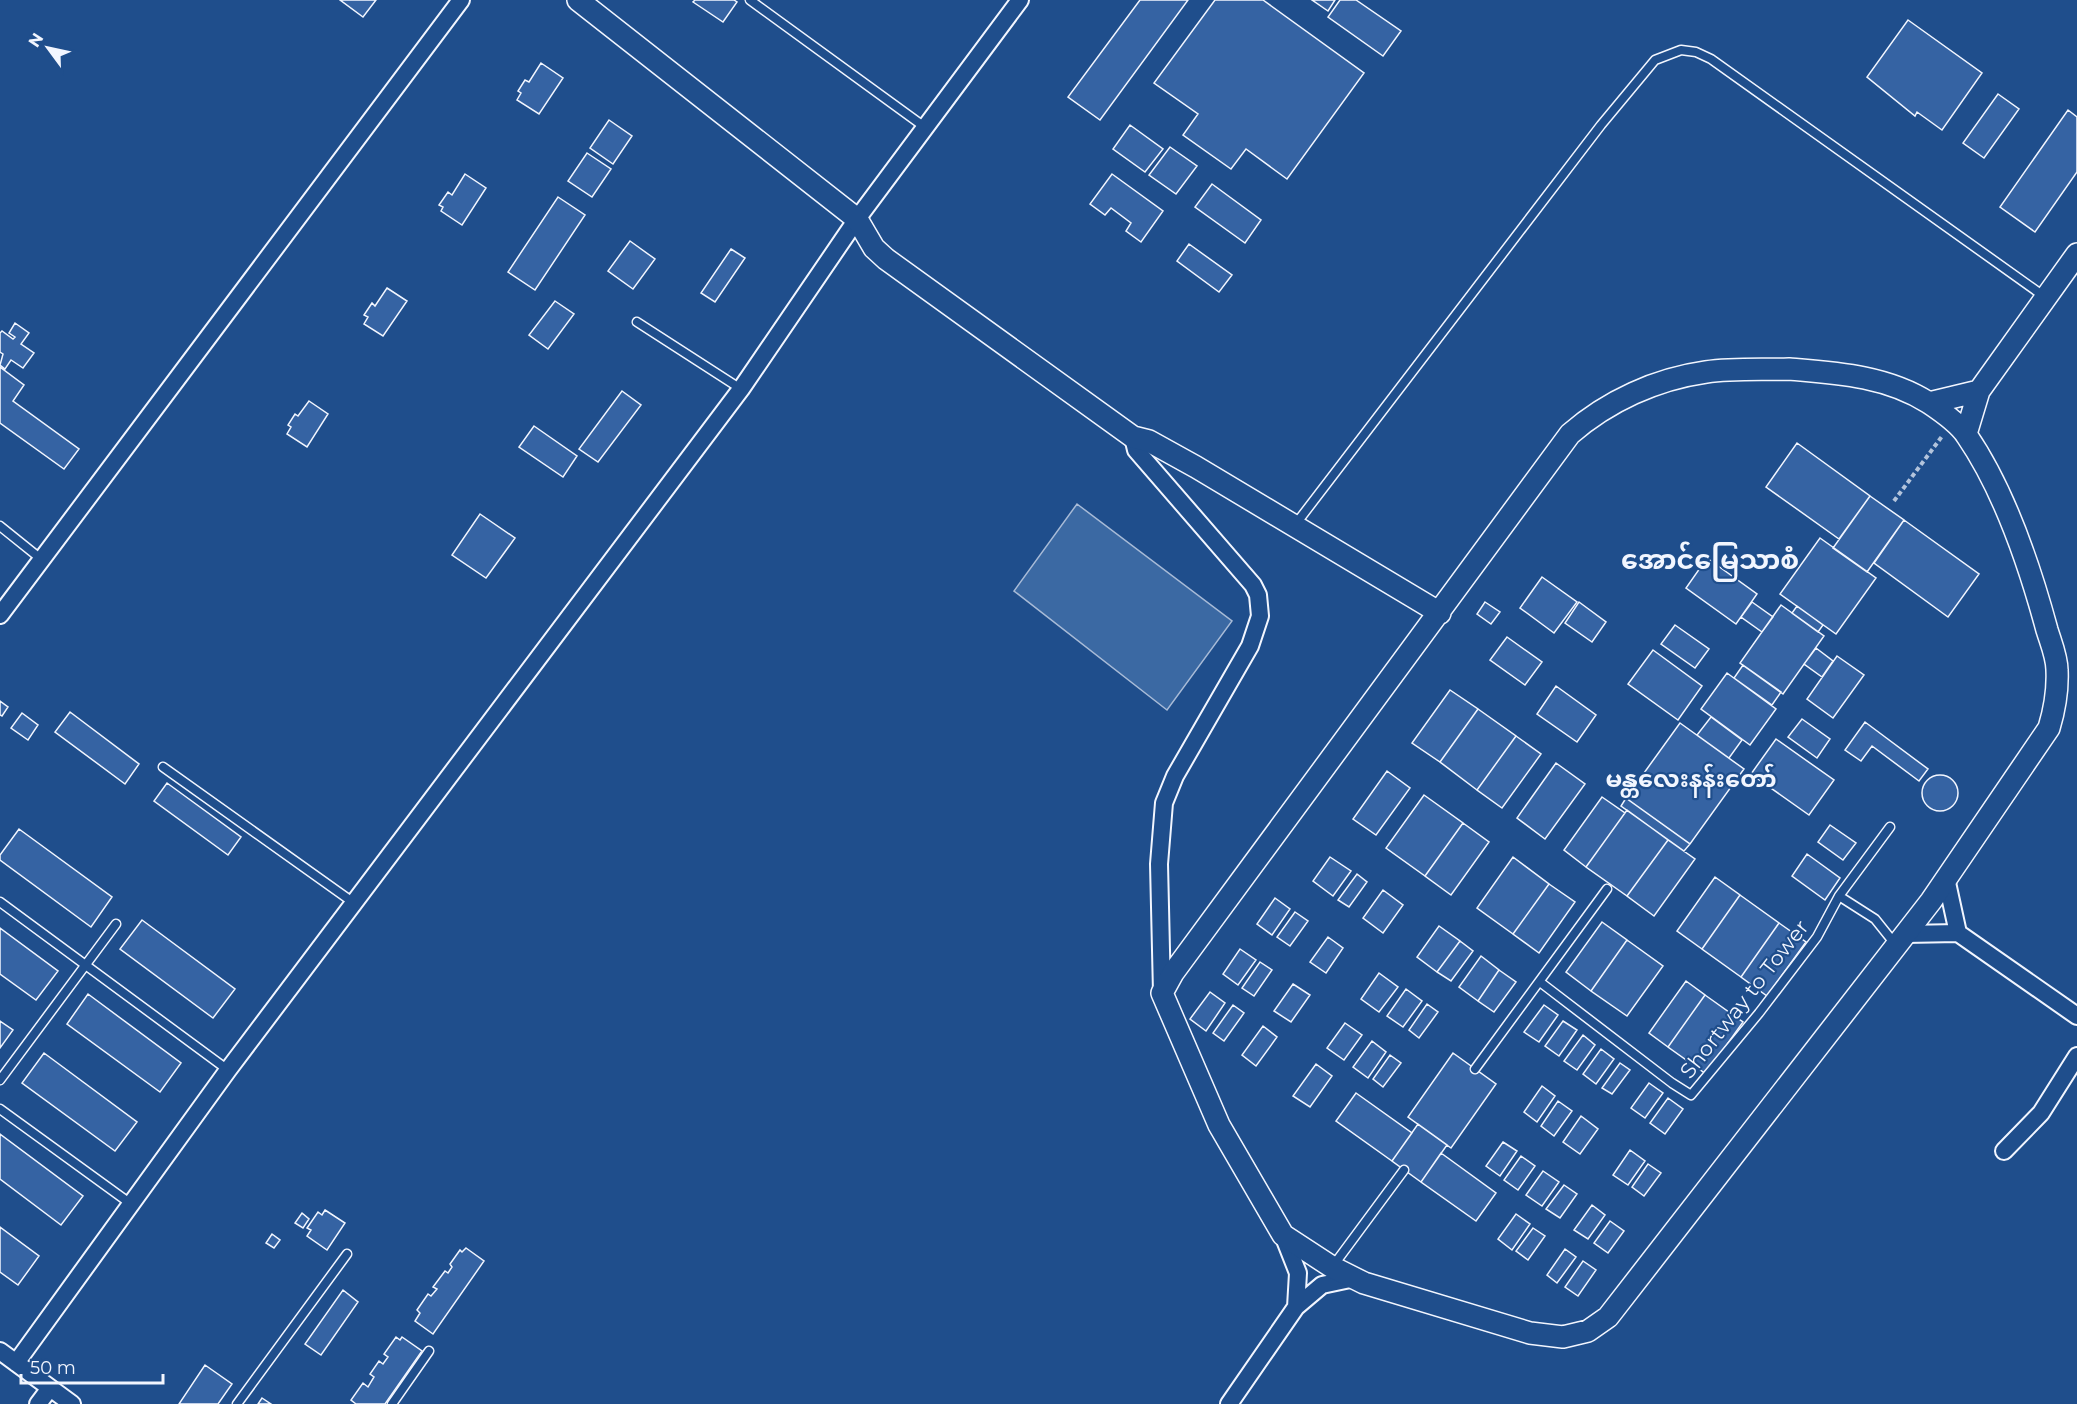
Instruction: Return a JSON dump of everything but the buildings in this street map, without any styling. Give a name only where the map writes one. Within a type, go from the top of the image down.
[{"type":"street","points":[[0,615],[461,0]]},
{"type":"street","points":[[578,0],[857,219],[874,248],[886,259],[1132,436],[1149,441],[1295,525],[1440,613]]},
{"type":"street","points":[[72,1404],[5,1357],[131,1204],[228,1070],[741,389],[857,219],[1020,0]]},
{"type":"street","points":[[1959,428],[1979,391],[2077,254]]},
{"type":"street","points":[[1162,993],[1173,973],[1570,434],[1592,415],[1620,399],[1658,384],[1706,372],[1789,369],[1860,375],[1929,403],[1959,428],[2002,503],[2039,600],[2057,667],[2058,700],[2049,728],[1901,940],[1608,1317],[1588,1331],[1563,1337],[1530,1332],[1354,1278],[1332,1267],[1283,1235]]},
{"type":"street","points":[[1929,403],[1979,391]]},
{"type":"street","points":[[1132,436],[1136,450],[1253,585],[1260,606],[1260,616],[1251,646],[1175,776],[1164,803],[1159,864],[1162,993],[1219,1125],[1283,1235],[1298,1273],[1296,1307]]},
{"type":"street","points":[[1946,878],[1958,933]]},
{"type":"street","points":[[1901,940],[1958,933],[2077,1016]]},
{"type":"street","points":[[2004,1151],[2041,1113],[2077,1056]]},
{"type":"street","points":[[1229,1404],[1296,1307],[1322,1285],[1354,1278]]},
{"type":"street","points":[[38,1404],[50,1388]]},
{"type":"lane","points":[[750,0],[926,128]]},
{"type":"lane","points":[[1295,525],[1601,125],[1655,60],[1670,53],[1681,50],[1696,52],[1711,59],[2045,297]]},
{"type":"lane","points":[[637,322],[741,389]]},
{"type":"lane","points":[[0,526],[41,559]]},
{"type":"lane","points":[[163,767],[354,903]]},
{"type":"lane","name":"Shortway to Tower","points":[[1540,982],[1691,1095],[1759,1014],[1817,938],[1839,896],[1890,827]]},
{"type":"lane","points":[[1475,1069],[1607,889]]},
{"type":"lane","points":[[1839,896],[1875,919],[1901,940]]},
{"type":"lane","points":[[0,902],[228,1070]]},
{"type":"lane","points":[[0,1080],[116,924]]},
{"type":"lane","points":[[0,1109],[131,1204]]},
{"type":"lane","points":[[1332,1267],[1404,1170]]},
{"type":"lane","points":[[237,1404],[347,1254]]},
{"type":"lane","points":[[392,1404],[429,1351]]},
{"type":"path","points":[[1894,501],[1959,428]]},
{"type":"water","points":[[1077,504],[1232,621],[1167,710],[1014,591]]},
{"type":"district","name":"အောင်မြေသာစံ","points":[[1710,559]]},
{"type":"district","name":"မန္တလေးနန်းတော်","points":[[1691,778]]}]
